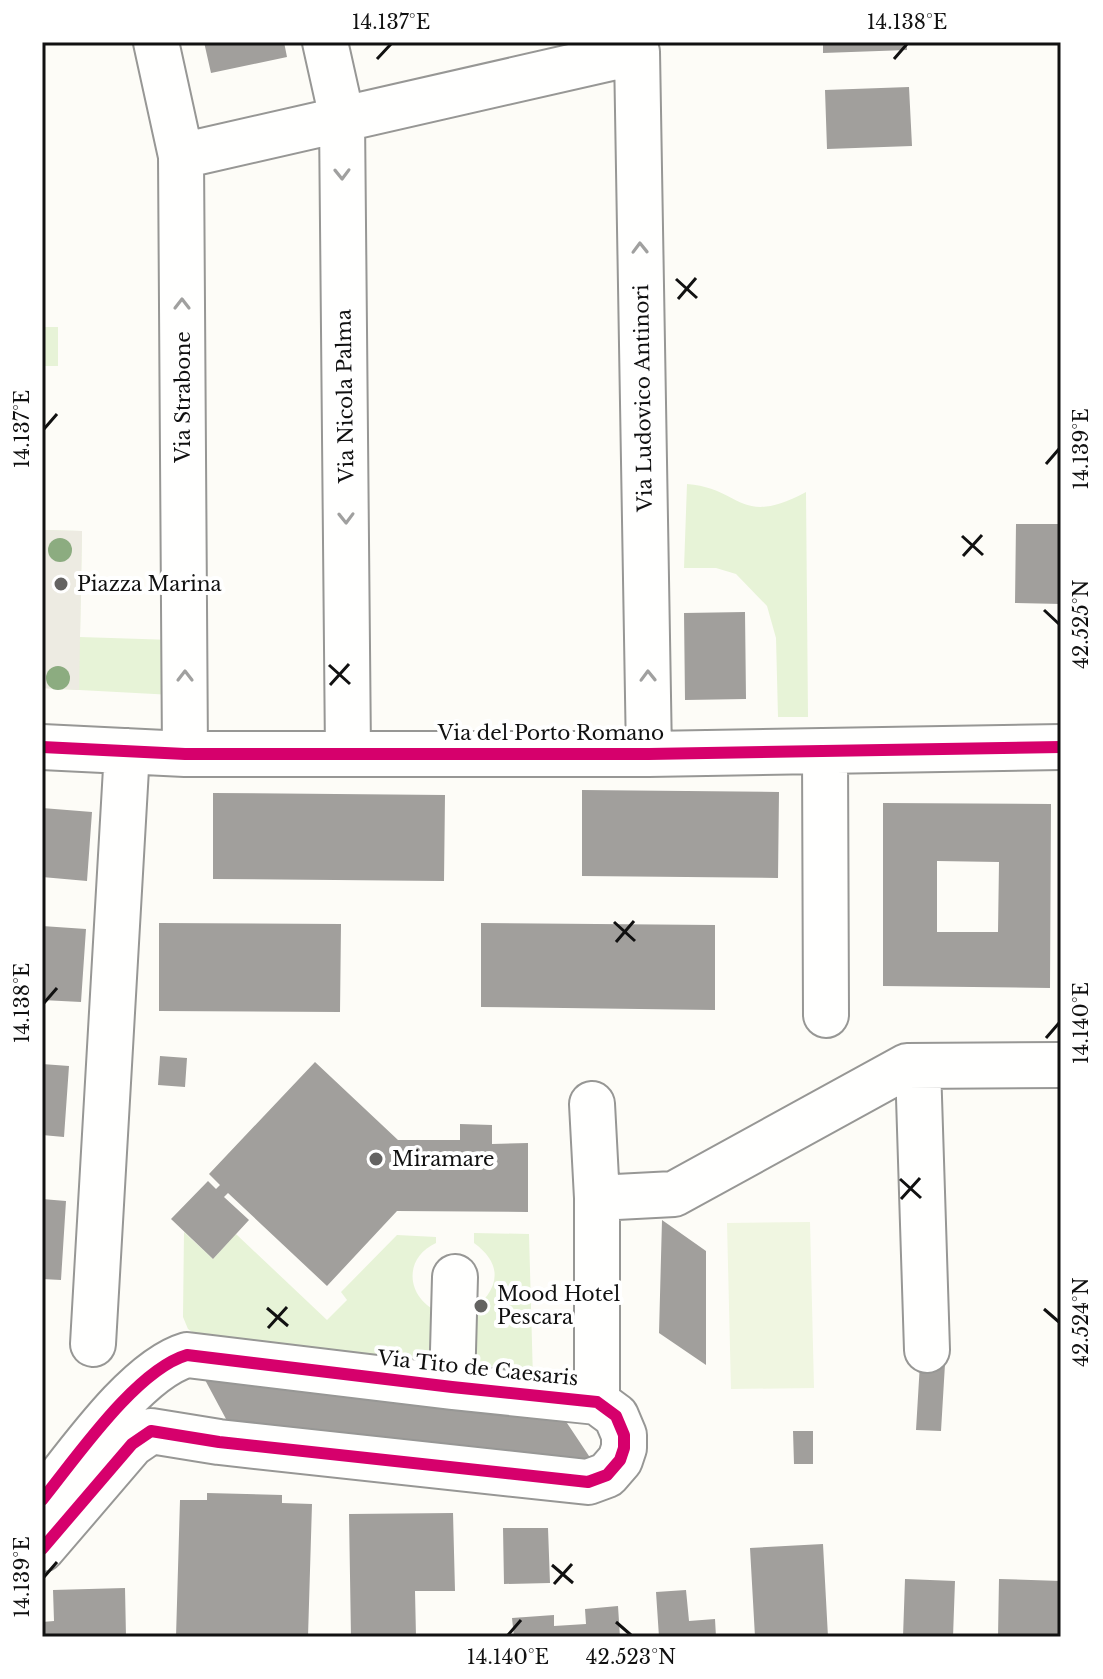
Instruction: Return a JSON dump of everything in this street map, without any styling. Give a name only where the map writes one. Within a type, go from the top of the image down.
[{"type":"street","name":"Via Strabone","points":[[156,42],[181,156],[185,754]]},
{"type":"street","name":"Via Nicola Palma","points":[[325,42],[342,118],[348,753]]},
{"type":"street","points":[[181,156],[635,47]]},
{"type":"street","name":"Via Ludovico Antinori","points":[[635,47],[649,754]]},
{"type":"street","name":"Via del Porto Romano","points":[[42,747],[185,754],[649,754],[1061,747]]},
{"type":"street","points":[[93,1344],[127,751]]},
{"type":"street","points":[[825,751],[826,1015]]},
{"type":"street","points":[[597,1198],[674,1194],[907,1066],[1061,1065]]},
{"type":"street","points":[[918,1066],[927,1350]]},
{"type":"street","points":[[592,1104],[597,1198],[597,1402]]},
{"type":"street","points":[[452,1387],[455,1277]]},
{"type":"street","name":"Via Tito de Caesaris","points":[[42,1500],[119,1433],[151,1431],[234,1444],[588,1482],[607,1475],[620,1460],[624,1435],[610,1410],[597,1402],[197,1355],[175,1359],[139,1386],[119,1433],[42,1549]]},
{"type":"street","name":"Via Tito de Caesaris","points":[[164,1366],[152,1388],[152,1402],[156,1414],[174,1432],[186,1436]]},
{"type":"green space","points":[[42,327],[58,327],[58,366],[42,366]]},
{"type":"green space","points":[[687,484],[705,487],[753,506],[784,502],[806,492],[808,717],[778,717],[776,638],[767,606],[736,574],[716,568],[684,568]]},
{"type":"green space","points":[[42,530],[82,531],[80,637],[173,640],[173,695],[42,688]]},
{"type":"green space","points":[[810,1222],[814,1388],[731,1389],[727,1223]]},
{"type":"green space","points":[[184,1232],[213,1259],[236,1234],[327,1320],[347,1300],[341,1292],[397,1235],[436,1237],[436,1243],[417,1259],[413,1280],[421,1299],[442,1313],[439,1367],[209,1344],[188,1329],[183,1317]]},
{"type":"green space","points":[[474,1233],[529,1234],[533,1379],[471,1370],[468,1314],[486,1297],[494,1280],[491,1261],[474,1243]]},
{"type":"shaded area","name":"Piazza Marina","points":[[42,530],[82,531],[79,690],[42,688]]},
{"type":"building","points":[[204,42],[284,42],[287,57],[211,73]]},
{"type":"building","points":[[823,42],[907,42],[907,50],[823,53]]},
{"type":"building","points":[[909,87],[912,146],[827,149],[825,90]]},
{"type":"building","points":[[1016,524],[1061,524],[1061,604],[1015,603]]},
{"type":"building","points":[[745,612],[746,699],[685,700],[684,613]]},
{"type":"building","points":[[582,790],[779,792],[778,878],[582,876]]},
{"type":"building","points":[[213,793],[445,795],[444,881],[213,879]]},
{"type":"building","points":[[883,803],[1051,804],[1050,988],[883,986]],"holes":[[[937,861],[999,862],[998,932],[937,932]]]},
{"type":"building","points":[[42,808],[92,812],[87,881],[42,877]]},
{"type":"building","points":[[159,923],[341,924],[340,1012],[159,1011]]},
{"type":"building","points":[[481,923],[715,925],[715,1010],[481,1007]]},
{"type":"building","points":[[42,926],[86,929],[81,1002],[42,1000]]},
{"type":"building","points":[[160,1056],[187,1058],[185,1087],[158,1085]]},
{"type":"building","name":"Miramare","points":[[315,1062],[398,1140],[460,1140],[460,1124],[492,1125],[492,1144],[528,1143],[528,1212],[397,1211],[327,1286],[228,1193],[224,1197],[249,1220],[213,1259],[171,1219],[208,1181],[216,1189],[220,1185],[209,1174]]},
{"type":"building","points":[[42,1064],[69,1066],[64,1137],[42,1135]]},
{"type":"building","points":[[42,1199],[66,1201],[61,1280],[42,1279]]},
{"type":"building","points":[[662,1220],[706,1251],[706,1365],[659,1333]]},
{"type":"building","points":[[920,1363],[945,1364],[941,1431],[916,1430]]},
{"type":"building","points":[[204,1378],[563,1417],[599,1471],[233,1432]]},
{"type":"building","points":[[793,1431],[813,1431],[813,1464],[794,1464]]},
{"type":"building","points":[[207,1493],[282,1495],[282,1503],[312,1504],[308,1637],[176,1637],[180,1500],[207,1500]]},
{"type":"building","points":[[453,1513],[455,1591],[415,1591],[416,1637],[351,1637],[349,1514]]},
{"type":"building","points":[[503,1528],[548,1528],[550,1583],[504,1584]]},
{"type":"building","points":[[823,1544],[828,1637],[755,1637],[750,1548]]},
{"type":"building","points":[[905,1579],[955,1581],[953,1637],[903,1637]]},
{"type":"building","points":[[999,1579],[1061,1581],[1061,1637],[998,1637]]},
{"type":"building","points":[[125,1588],[126,1637],[42,1637],[42,1622],[54,1621],[53,1590]]},
{"type":"building","points":[[686,1590],[689,1621],[715,1619],[716,1637],[659,1637],[656,1592]]},
{"type":"building","points":[[618,1606],[620,1637],[514,1637],[512,1618],[554,1615],[554,1626],[586,1624],[585,1609]]},
{"type":"cycle path","points":[[42,747],[185,754],[649,754],[1061,747]]},
{"type":"cycle path","points":[[42,1500],[128,1396],[168,1364],[187,1355],[597,1402],[616,1416],[624,1435],[620,1460],[607,1475],[588,1482],[219,1442],[151,1431],[132,1444],[42,1549]]},
{"type":"place","name":"Piazza Marina","points":[[61,584]]},
{"type":"place","name":"Miramare","points":[[376,1159]]},
{"type":"place","name":"Mood Hotel Pescara","points":[[481,1306]]}]
